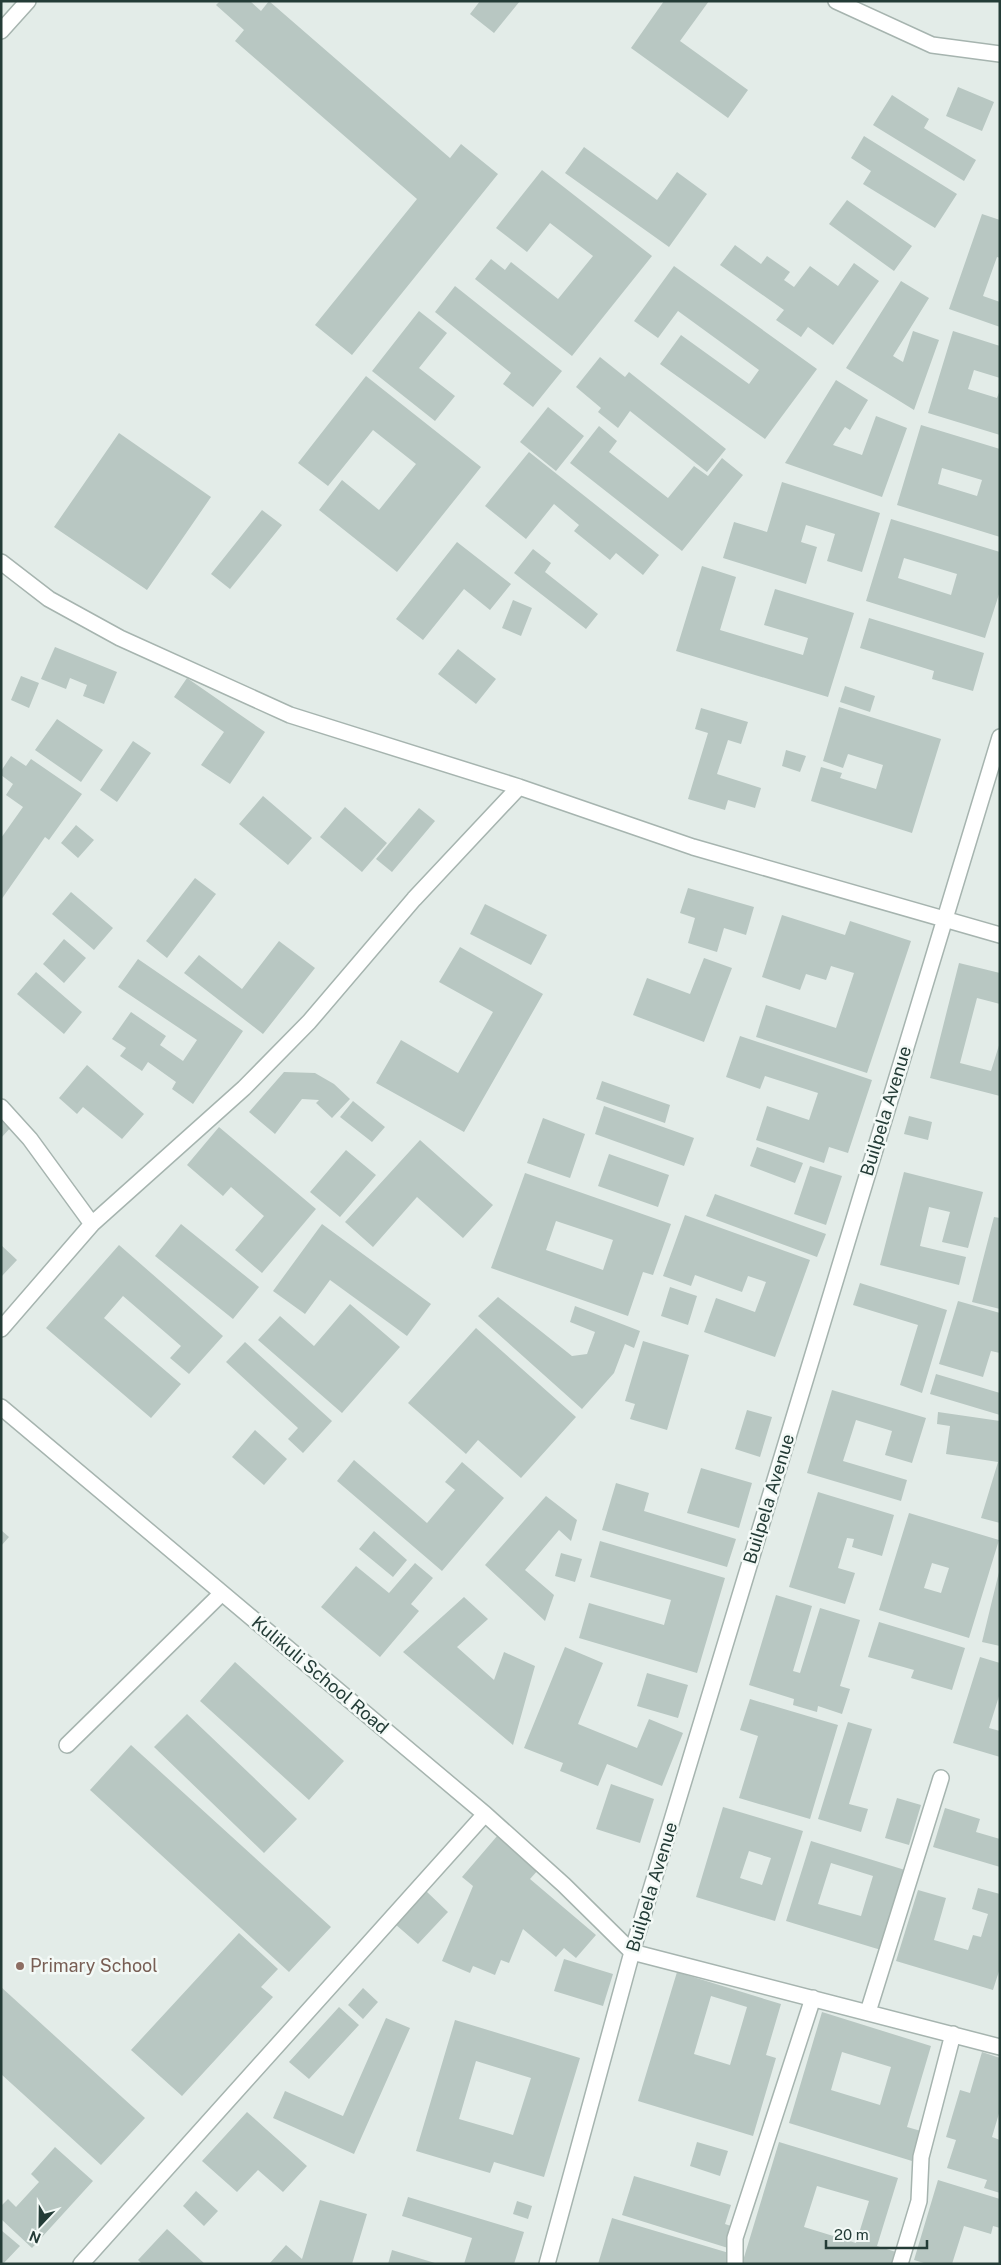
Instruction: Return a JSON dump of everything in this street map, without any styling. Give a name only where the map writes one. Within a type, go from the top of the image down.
[{"type":"street","points":[[1,31],[28,1]]},
{"type":"street","points":[[836,1],[932,45],[1000,54]]},
{"type":"street","points":[[1,562],[49,598],[120,638],[290,715],[519,787],[693,847],[1000,935]]},
{"type":"street","name":"Builpela Avenue","points":[[547,2264],[632,1952],[1000,737]]},
{"type":"street","points":[[1,1329],[92,1224],[244,1088],[310,1022],[414,899],[519,787]]},
{"type":"street","points":[[1,1107],[30,1139],[92,1224]]},
{"type":"street","name":"Kulikuli School Road","points":[[1,1408],[485,1814],[564,1885],[632,1952]]},
{"type":"street","points":[[67,1745],[222,1593]]},
{"type":"street","points":[[868,2012],[941,1778]]},
{"type":"street","points":[[80,2264],[485,1814]]},
{"type":"street","points":[[632,1952],[1000,2046]]},
{"type":"street","points":[[735,2264],[735,2238],[812,1998]]},
{"type":"street","points":[[900,2264],[919,2200],[921,2156],[953,2034]]},
{"type":"building","points":[[220,1],[250,1],[261,11],[269,1],[450,158],[461,144],[498,174],[352,355],[315,325],[417,199],[235,41],[244,30],[216,5]]},
{"type":"building","points":[[480,1],[520,1],[494,33],[470,14]]},
{"type":"building","points":[[664,1],[709,1],[680,41],[748,90],[728,118],[631,48]]},
{"type":"building","points":[[958,87],[994,102],[982,131],[946,116]]},
{"type":"building","points":[[892,95],[929,119],[924,128],[976,160],[964,181],[873,125]]},
{"type":"building","points":[[864,136],[957,194],[935,228],[863,184],[871,171],[851,158]]},
{"type":"building","points":[[584,147],[657,200],[677,172],[707,194],[669,247],[565,173]]},
{"type":"building","points":[[542,170],[652,256],[572,356],[475,279],[491,259],[505,270],[511,262],[558,299],[593,256],[550,223],[527,252],[496,228]]},
{"type":"building","points":[[847,200],[912,246],[894,271],[829,224]]},
{"type":"building","points":[[982,214],[1000,220],[1000,258],[997,257],[983,296],[1000,302],[1000,327],[949,309]]},
{"type":"building","points":[[735,245],[761,264],[767,256],[790,272],[784,280],[794,287],[810,266],[838,286],[854,263],[879,281],[833,345],[808,327],[801,337],[776,320],[784,310],[720,265]]},
{"type":"building","points":[[674,266],[817,369],[765,439],[660,364],[681,335],[749,384],[759,370],[678,311],[658,338],[634,321]]},
{"type":"building","points":[[901,281],[929,298],[893,356],[903,362],[913,331],[939,340],[914,410],[846,368]]},
{"type":"building","points":[[455,286],[562,371],[533,407],[503,384],[511,373],[435,312]]},
{"type":"building","points":[[419,311],[447,333],[419,368],[455,396],[435,421],[372,371]]},
{"type":"building","points":[[953,331],[1000,346],[1000,378],[974,370],[968,389],[997,398],[1000,390],[1000,435],[928,413]]},
{"type":"building","points":[[600,357],[625,377],[629,372],[726,449],[707,472],[630,411],[618,428],[598,412],[601,408],[576,387]]},
{"type":"building","points":[[366,376],[481,467],[397,572],[319,510],[342,480],[379,510],[416,464],[373,430],[328,486],[298,463]]},
{"type":"building","points":[[836,380],[868,400],[850,430],[845,427],[833,445],[862,455],[876,416],[907,428],[882,497],[785,463]]},
{"type":"building","points":[[548,407],[584,436],[556,471],[520,442]]},
{"type":"building","points":[[921,425],[1000,449],[1000,537],[897,505]],"holes":[[[942,468],[982,480],[977,496],[938,484]]]},
{"type":"building","points":[[599,426],[617,441],[609,452],[668,498],[694,466],[708,476],[722,458],[743,475],[682,551],[570,463]]},
{"type":"building","points":[[119,433],[211,497],[147,590],[54,527]]},
{"type":"building","points":[[529,452],[659,555],[643,575],[616,553],[610,560],[574,531],[579,525],[554,504],[526,539],[485,506]]},
{"type":"building","points":[[782,482],[880,513],[862,572],[827,561],[835,534],[806,525],[801,542],[817,547],[806,584],[723,558],[734,522],[767,532]]},
{"type":"building","points":[[262,510],[282,525],[230,589],[211,574]]},
{"type":"building","points":[[891,519],[1000,552],[1000,591],[985,638],[866,601]],"holes":[[[904,558],[957,574],[951,595],[898,578]]]},
{"type":"building","points":[[457,542],[511,584],[490,610],[464,589],[423,640],[396,619]]},
{"type":"building","points":[[533,549],[551,563],[545,572],[598,614],[586,629],[514,573]]},
{"type":"building","points":[[702,566],[736,577],[720,630],[803,655],[808,638],[764,625],[775,589],[854,613],[828,697],[676,651]]},
{"type":"building","points":[[513,600],[532,608],[521,636],[502,628]]},
{"type":"building","points":[[869,618],[984,653],[973,691],[932,679],[934,671],[860,648]]},
{"type":"building","points":[[55,647],[117,672],[104,704],[83,696],[87,685],[70,678],[66,689],[41,679]]},
{"type":"building","points":[[458,649],[496,679],[476,704],[438,674]]},
{"type":"building","points":[[21,676],[39,683],[29,708],[11,700]]},
{"type":"building","points":[[187,678],[265,732],[230,784],[201,765],[224,732],[174,697]]},
{"type":"building","points":[[845,686],[875,696],[870,712],[840,702]]},
{"type":"building","points":[[839,707],[941,739],[912,833],[811,801],[821,767],[842,773],[840,778],[876,789],[883,765],[848,754],[843,768],[823,761]]},
{"type":"building","points":[[701,708],[748,722],[741,744],[728,740],[717,774],[761,788],[755,808],[728,800],[725,810],[688,799],[708,733],[695,729]]},
{"type":"building","points":[[57,719],[103,750],[81,782],[35,750]]},
{"type":"building","points":[[133,741],[151,753],[117,802],[100,790]]},
{"type":"building","points":[[786,750],[806,756],[800,772],[782,766]]},
{"type":"building","points":[[11,756],[26,766],[31,759],[82,794],[49,840],[45,837],[1,900],[1,838],[23,807],[6,795],[13,784],[1,775],[1,771]]},
{"type":"building","points":[[263,796],[312,838],[288,865],[239,824]]},
{"type":"building","points":[[345,807],[387,843],[362,872],[320,837]]},
{"type":"building","points":[[419,808],[435,821],[392,872],[376,859]]},
{"type":"building","points":[[76,825],[94,840],[78,858],[61,843]]},
{"type":"building","points":[[195,878],[216,894],[167,958],[146,941]]},
{"type":"building","points":[[688,888],[754,907],[746,935],[724,928],[717,952],[688,943],[695,918],[680,913]]},
{"type":"building","points":[[71,892],[113,928],[94,950],[52,914]]},
{"type":"building","points":[[485,904],[547,935],[531,965],[470,934]]},
{"type":"building","points":[[782,915],[845,935],[850,921],[911,941],[867,1073],[756,1037],[766,1005],[836,1028],[854,973],[831,966],[826,980],[806,974],[800,990],[762,977]]},
{"type":"building","points":[[64,939],[86,958],[64,983],[43,964]]},
{"type":"building","points":[[279,941],[315,968],[263,1034],[184,973],[199,955],[242,989]]},
{"type":"building","points":[[460,947],[543,994],[464,1132],[376,1083],[401,1040],[458,1073],[493,1012],[439,982]]},
{"type":"building","points":[[704,958],[732,968],[704,1042],[633,1015],[647,978],[690,994]]},
{"type":"building","points":[[138,959],[243,1031],[193,1104],[172,1089],[176,1082],[148,1062],[142,1071],[120,1056],[126,1048],[112,1039],[131,1012],[166,1036],[160,1045],[183,1061],[197,1040],[118,987]]},
{"type":"building","points":[[959,963],[1000,973],[1000,1004],[977,998],[960,1063],[991,1071],[1000,1042],[1000,1096],[930,1078]]},
{"type":"building","points":[[36,972],[82,1012],[64,1034],[17,994]]},
{"type":"building","points":[[740,1036],[872,1080],[848,1153],[829,1147],[824,1163],[756,1140],[767,1106],[809,1120],[818,1093],[765,1076],[760,1089],[726,1077]]},
{"type":"building","points":[[87,1065],[144,1114],[122,1139],[83,1107],[77,1114],[59,1098]]},
{"type":"building","points":[[284,1072],[315,1073],[334,1084],[350,1099],[332,1118],[316,1103],[319,1100],[302,1099],[275,1134],[249,1112]]},
{"type":"building","points":[[602,1081],[670,1105],[665,1123],[596,1099]]},
{"type":"building","points":[[353,1101],[385,1127],[372,1142],[340,1117]]},
{"type":"building","points":[[604,1106],[694,1138],[684,1166],[595,1134]]},
{"type":"building","points":[[1,1114],[13,1125],[1,1138]]},
{"type":"building","points":[[909,1116],[932,1122],[928,1140],[904,1134]]},
{"type":"building","points":[[543,1118],[585,1134],[570,1178],[527,1163]]},
{"type":"building","points":[[219,1127],[316,1209],[262,1273],[235,1250],[264,1216],[231,1187],[223,1196],[187,1165]]},
{"type":"building","points":[[420,1140],[493,1205],[463,1238],[417,1197],[373,1247],[345,1222]]},
{"type":"building","points":[[757,1147],[803,1163],[795,1183],[750,1166]]},
{"type":"building","points":[[346,1150],[376,1175],[340,1217],[310,1192]]},
{"type":"building","points":[[609,1154],[669,1175],[658,1207],[598,1186]]},
{"type":"building","points":[[810,1166],[842,1176],[826,1225],[794,1214]]},
{"type":"building","points":[[904,1172],[983,1192],[968,1248],[942,1242],[950,1212],[929,1207],[920,1246],[966,1257],[959,1285],[880,1265]]},
{"type":"building","points":[[525,1173],[671,1224],[653,1275],[643,1272],[628,1316],[491,1268]],"holes":[[[556,1221],[613,1240],[603,1270],[546,1250]]]},
{"type":"building","points":[[715,1194],[826,1234],[817,1257],[706,1216]]},
{"type":"building","points":[[685,1215],[810,1260],[775,1357],[704,1332],[716,1298],[755,1312],[766,1282],[748,1276],[742,1292],[695,1275],[691,1286],[663,1276]]},
{"type":"building","points":[[994,1217],[1000,1218],[1000,1309],[972,1302]]},
{"type":"building","points":[[181,1224],[259,1287],[233,1319],[155,1256]]},
{"type":"building","points":[[322,1224],[431,1304],[407,1336],[330,1280],[305,1314],[273,1291]]},
{"type":"building","points":[[1,1245],[17,1260],[1,1277]]},
{"type":"building","points":[[119,1245],[223,1336],[189,1374],[170,1358],[181,1346],[123,1296],[104,1318],[181,1384],[151,1418],[46,1328]]},
{"type":"building","points":[[860,1283],[947,1310],[922,1393],[900,1385],[918,1325],[853,1305]]},
{"type":"building","points":[[670,1287],[697,1296],[688,1325],[661,1316]]},
{"type":"building","points":[[498,1297],[572,1356],[587,1354],[595,1332],[570,1322],[575,1306],[640,1331],[634,1348],[625,1344],[614,1373],[582,1409],[478,1316]]},
{"type":"building","points":[[958,1301],[1000,1313],[1000,1353],[991,1351],[983,1377],[939,1364]]},
{"type":"building","points":[[350,1304],[400,1347],[342,1413],[258,1340],[280,1316],[314,1346]]},
{"type":"building","points":[[476,1328],[576,1417],[521,1478],[478,1440],[466,1454],[408,1403]]},
{"type":"building","points":[[643,1341],[689,1355],[667,1430],[630,1419],[635,1404],[625,1401]]},
{"type":"building","points":[[245,1342],[332,1421],[303,1453],[288,1439],[298,1428],[226,1362]]},
{"type":"building","points":[[936,1374],[1000,1393],[1000,1415],[930,1394]]},
{"type":"building","points":[[832,1390],[926,1418],[912,1463],[885,1455],[892,1431],[856,1420],[843,1461],[907,1480],[901,1501],[807,1473]]},
{"type":"building","points":[[747,1410],[772,1417],[760,1457],[735,1449]]},
{"type":"building","points":[[938,1412],[1000,1421],[1000,1523],[981,1518],[998,1462],[946,1454],[950,1426],[937,1424]]},
{"type":"building","points":[[255,1430],[287,1459],[264,1485],[232,1457]]},
{"type":"building","points":[[354,1460],[427,1523],[455,1490],[445,1482],[462,1462],[504,1498],[442,1571],[337,1481]]},
{"type":"building","points":[[701,1468],[752,1483],[739,1528],[687,1513]]},
{"type":"building","points":[[616,1483],[649,1493],[644,1511],[736,1539],[727,1567],[602,1530]]},
{"type":"building","points":[[818,1492],[894,1515],[882,1556],[852,1547],[854,1539],[847,1538],[838,1568],[855,1573],[845,1604],[789,1587]]},
{"type":"building","points":[[546,1496],[577,1520],[571,1541],[559,1530],[525,1570],[554,1595],[545,1621],[485,1565]]},
{"type":"building","points":[[909,1513],[999,1540],[969,1638],[879,1610]],"holes":[[[932,1563],[949,1568],[941,1593],[924,1588]]]},
{"type":"building","points":[[1,1530],[9,1537],[1,1546]]},
{"type":"building","points":[[374,1531],[407,1560],[393,1577],[359,1549]]},
{"type":"building","points":[[600,1541],[725,1578],[697,1673],[579,1638],[589,1603],[664,1625],[671,1600],[590,1577]]},
{"type":"building","points":[[561,1553],[582,1559],[575,1582],[555,1576]]},
{"type":"building","points":[[415,1563],[433,1578],[411,1604],[419,1611],[380,1657],[321,1607],[356,1566],[389,1593]]},
{"type":"building","points":[[1000,1572],[1000,1646],[982,1642]]},
{"type":"building","points":[[776,1595],[812,1606],[793,1671],[800,1673],[820,1608],[860,1620],[840,1686],[850,1689],[842,1714],[818,1706],[817,1712],[793,1705],[794,1699],[749,1685]]},
{"type":"building","points":[[464,1597],[488,1619],[457,1647],[494,1680],[504,1652],[535,1666],[513,1745],[403,1652]]},
{"type":"building","points":[[879,1622],[965,1648],[952,1690],[911,1678],[914,1670],[868,1657]]},
{"type":"building","points":[[565,1647],[603,1663],[578,1724],[637,1748],[649,1719],[683,1733],[662,1786],[607,1764],[598,1786],[560,1771],[563,1763],[524,1748]]},
{"type":"building","points":[[980,1657],[1000,1663],[1000,1693],[989,1728],[1000,1731],[1000,1757],[953,1743]]},
{"type":"building","points":[[235,1662],[344,1761],[309,1800],[200,1701]]},
{"type":"building","points":[[647,1673],[688,1685],[678,1718],[637,1706]]},
{"type":"building","points":[[750,1699],[838,1725],[810,1819],[739,1798],[758,1736],[740,1730]]},
{"type":"building","points":[[187,1714],[297,1819],[264,1853],[154,1747]]},
{"type":"building","points":[[848,1722],[872,1729],[849,1804],[868,1809],[861,1832],[818,1819]]},
{"type":"building","points":[[131,1745],[331,1927],[289,1972],[90,1790]]},
{"type":"building","points":[[611,1784],[654,1799],[640,1843],[596,1829]]},
{"type":"building","points":[[897,1798],[921,1805],[909,1845],[885,1838]]},
{"type":"building","points":[[723,1807],[803,1831],[775,1921],[696,1897]],"holes":[[[749,1851],[771,1858],[762,1885],[740,1878]]]},
{"type":"building","points":[[945,1808],[980,1819],[976,1832],[1000,1839],[1000,1867],[933,1847]]},
{"type":"building","points":[[498,1835],[539,1869],[530,1879],[596,1935],[576,1958],[564,1948],[556,1957],[523,1929],[509,1963],[501,1960],[495,1975],[473,1966],[470,1973],[442,1961],[473,1886],[462,1877]]},
{"type":"building","points":[[811,1841],[905,1870],[881,1950],[786,1921]],"holes":[[[831,1863],[873,1876],[861,1916],[818,1904]]]},
{"type":"building","points":[[978,1888],[1000,1894],[1000,1968],[993,1990],[896,1961],[918,1890],[946,1898],[934,1940],[968,1950],[973,1935],[981,1937],[988,1914],[972,1909]]},
{"type":"building","points":[[426,1891],[448,1912],[418,1944],[395,1924]]},
{"type":"building","points":[[239,1933],[278,1969],[261,1987],[273,1997],[182,2096],[131,2050]]},
{"type":"building","points":[[564,1959],[613,1974],[603,2006],[554,1991]]},
{"type":"building","points":[[677,1972],[781,2004],[766,2055],[776,2058],[753,2136],[638,2101]],"holes":[[[711,1996],[747,2007],[730,2065],[694,2054]]]},
{"type":"building","points":[[1,1987],[145,2118],[101,2165],[1,2074]]},
{"type":"building","points":[[363,1988],[378,2002],[363,2019],[348,2005]]},
{"type":"building","points":[[339,2007],[359,2025],[309,2079],[289,2062]]},
{"type":"building","points":[[822,2012],[931,2046],[907,2127],[921,2131],[912,2161],[789,2123]],"holes":[[[842,2052],[891,2067],[880,2105],[831,2090]]]},
{"type":"building","points":[[386,2018],[410,2028],[354,2154],[273,2118],[285,2091],[343,2116]]},
{"type":"building","points":[[455,2020],[580,2058],[544,2177],[494,2162],[490,2173],[416,2151]],"holes":[[[476,2061],[531,2078],[513,2135],[459,2119]]]},
{"type":"building","points":[[982,2052],[1000,2058],[1000,2110],[992,2137],[1000,2140],[1000,2193],[984,2188],[987,2180],[947,2168],[956,2140],[946,2137],[960,2090],[970,2093]]},
{"type":"building","points":[[247,2112],[307,2166],[283,2192],[258,2170],[237,2192],[202,2161]]},
{"type":"building","points":[[697,2142],[728,2151],[720,2176],[690,2166]]},
{"type":"building","points":[[779,2142],[898,2178],[877,2246],[896,2252],[892,2264],[742,2264]],"holes":[[[817,2186],[869,2201],[856,2243],[804,2227]]]},
{"type":"building","points":[[55,2147],[93,2181],[32,2248],[1,2219],[1,2206],[8,2199],[16,2207],[39,2182],[31,2174]]},
{"type":"building","points":[[634,2176],[731,2205],[725,2224],[734,2227],[728,2248],[622,2215]]},
{"type":"building","points":[[938,2180],[1000,2199],[1000,2228],[993,2226],[991,2234],[964,2226],[952,2264],[927,2264],[914,2260]]},
{"type":"building","points":[[196,2191],[218,2211],[204,2226],[183,2206]]},
{"type":"building","points":[[408,2197],[524,2232],[514,2264],[464,2264],[472,2238],[402,2216]]},
{"type":"building","points":[[320,2200],[367,2214],[352,2264],[269,2264],[286,2245],[302,2259]]},
{"type":"building","points":[[517,2201],[532,2206],[528,2219],[513,2214]]},
{"type":"building","points":[[612,2218],[729,2253],[726,2264],[598,2264]]},
{"type":"building","points":[[167,2229],[205,2264],[142,2264],[138,2260]]},
{"type":"building","points":[[1,2230],[20,2246],[3,2264],[1,2264]]},
{"type":"building","points":[[392,2250],[435,2263],[435,2264],[388,2264]]},
{"type":"place","name":"Primary School","points":[[20,1966]]}]
